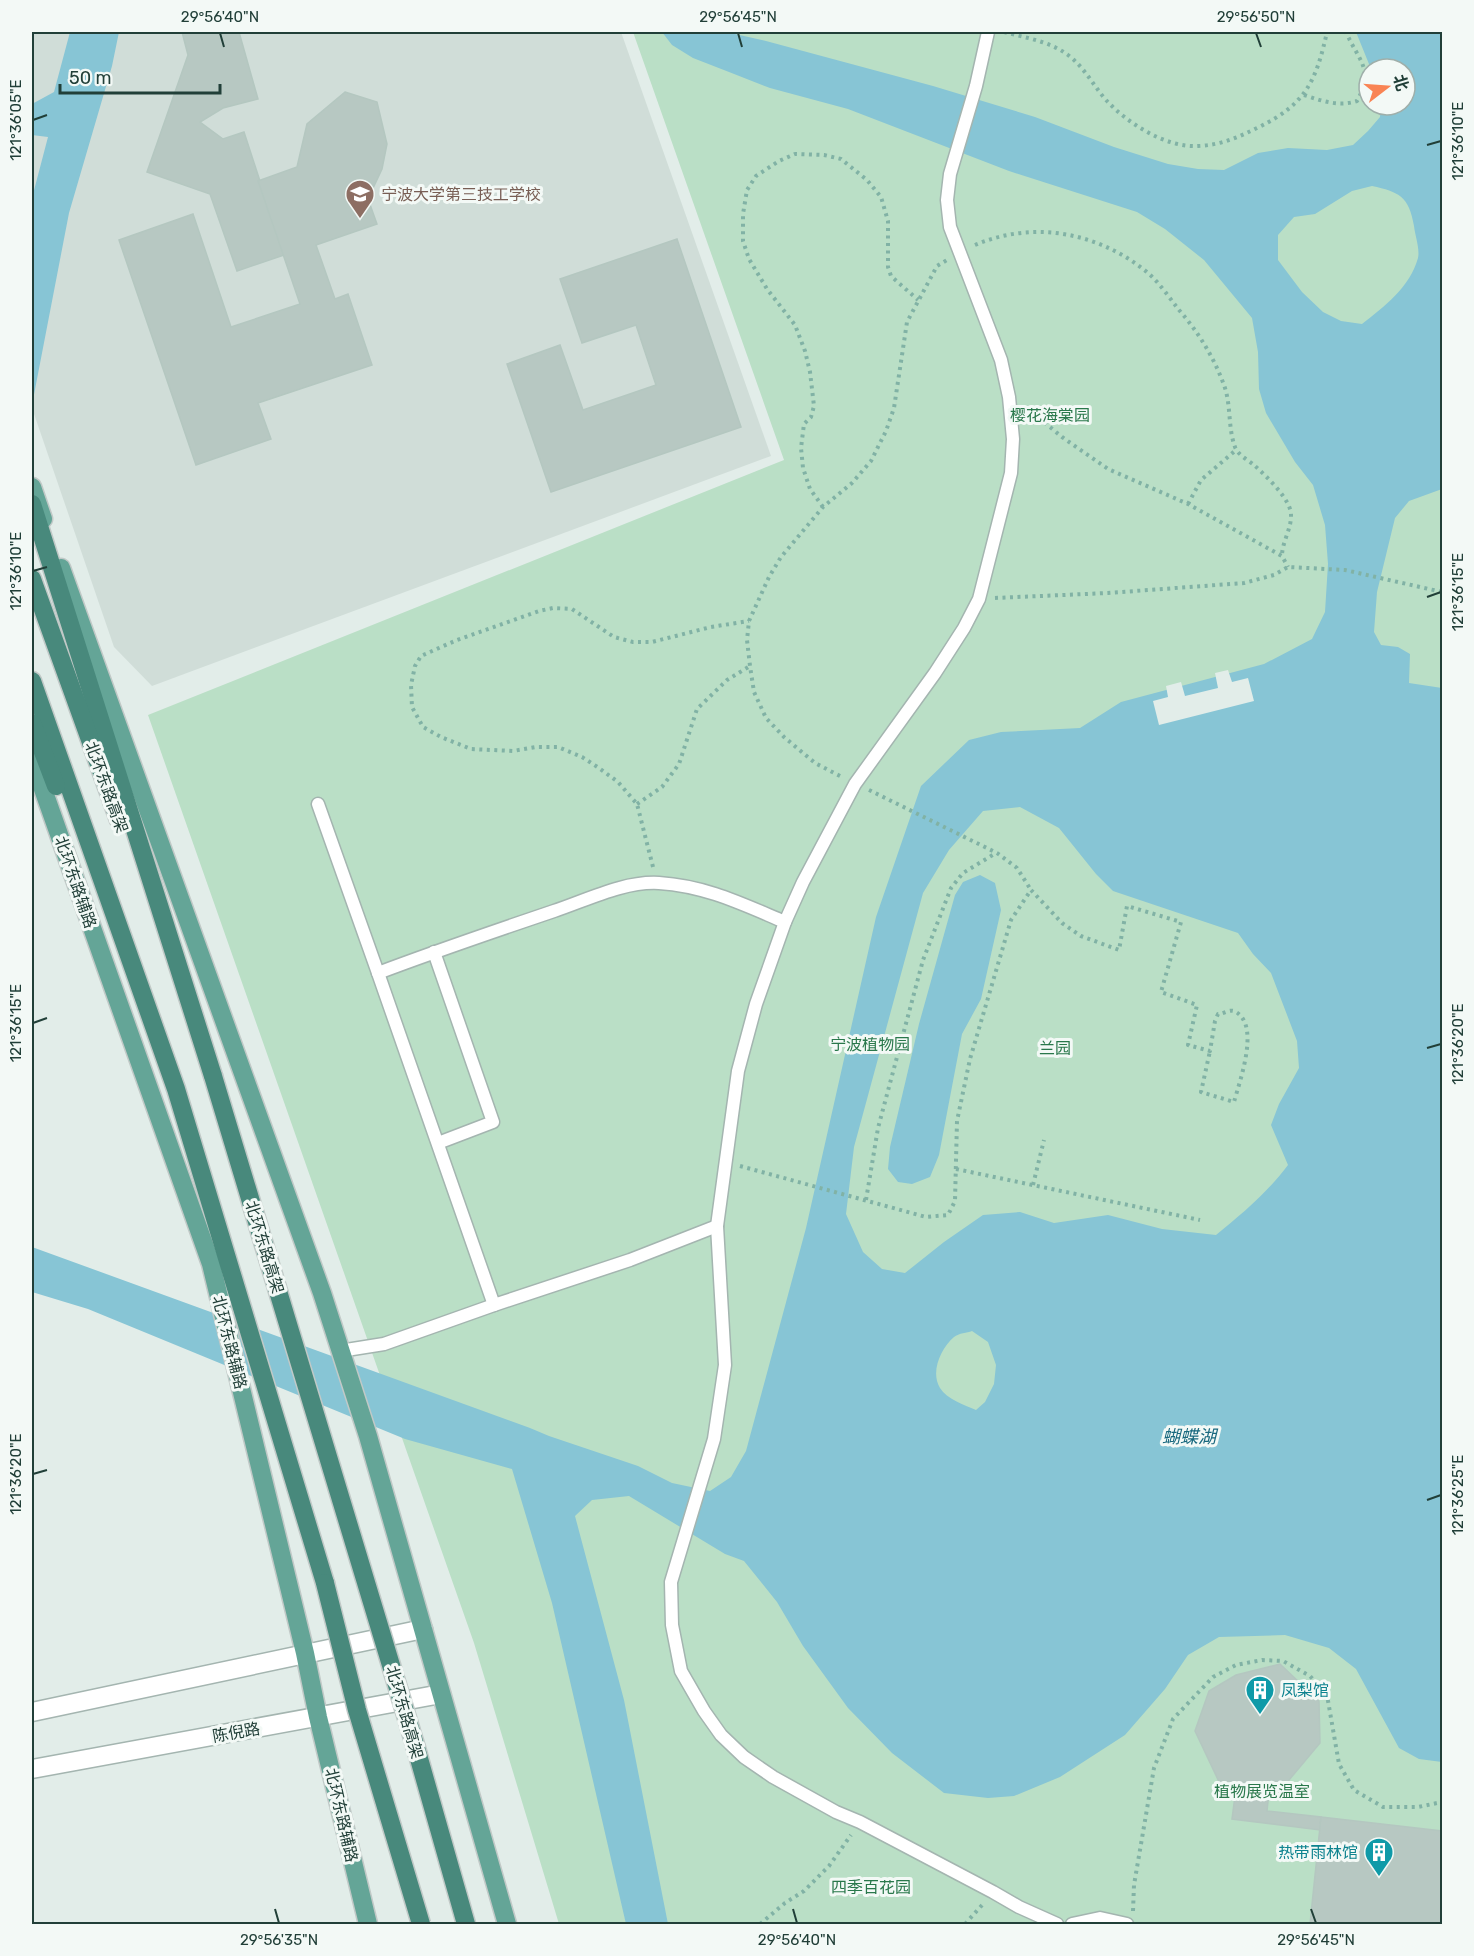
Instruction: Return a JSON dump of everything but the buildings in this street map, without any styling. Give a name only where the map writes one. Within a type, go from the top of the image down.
[{"type":"highway","points":[[32,504],[213,1076]]},
{"type":"highway","name":"北环东路高架","points":[[32,579],[213,1076],[361,1562],[466,1924]]},
{"type":"highway","points":[[32,681],[176,1089],[325,1583],[357,1710],[421,1924]]},
{"type":"highway","points":[[32,723],[176,1089]]},
{"type":"main road","points":[[32,487],[322,1293],[368,1436],[507,1924]]},
{"type":"main road","name":"北环东路辅路","points":[[32,758],[211,1264],[368,1924]]},
{"type":"street","points":[[32,1712],[423,1629]]},
{"type":"street","name":"陈倪路","points":[[32,1769],[441,1694]]},
{"type":"lane","points":[[988,32],[976,86],[950,174],[947,200],[950,227],[958,252],[1001,360],[1009,397],[1013,439],[1011,473],[979,599],[964,628],[935,673],[855,784],[803,882],[785,922],[756,1004],[738,1071],[717,1226],[725,1365],[714,1439],[678,1551],[671,1582],[672,1625],[681,1671],[721,1735],[744,1757],[773,1777],[836,1812],[860,1822],[1019,1907],[1057,1924]]},
{"type":"lane","points":[[318,804],[494,1305]]},
{"type":"lane","points":[[378,973],[624,887],[657,883],[699,888],[785,922]]},
{"type":"lane","points":[[434,952],[493,1122],[438,1143]]},
{"type":"lane","points":[[340,1351],[384,1344],[630,1260],[717,1226]]},
{"type":"lane","points":[[1072,1924],[1100,1918],[1130,1920]]},
{"type":"path","points":[[1000,32],[1044,42],[1066,54],[1082,67],[1106,100],[1126,119],[1149,133],[1176,144],[1197,147],[1240,137],[1275,120],[1291,108],[1304,95],[1320,64],[1326,32]]},
{"type":"path","points":[[1304,95],[1329,104],[1357,101],[1366,86],[1365,71],[1346,32]]},
{"type":"path","points":[[823,507],[810,489],[803,468],[801,448],[804,424],[811,417],[814,406],[805,351],[795,325],[767,289],[749,259],[743,241],[747,190],[756,176],[795,154],[824,155],[841,159],[867,180],[881,197],[888,221],[888,267],[891,276],[918,300]]},
{"type":"path","points":[[1210,1052],[1188,1045],[1197,1005],[1161,992],[1181,922],[1127,906],[1119,950],[1081,936],[1062,923],[1031,890],[1017,868],[997,853],[815,763],[784,737],[766,718],[754,693],[747,640],[749,621],[781,557],[823,507],[852,483],[871,461],[886,431],[894,408],[907,322],[937,266],[958,252],[989,239],[1016,232],[1040,231],[1066,234],[1094,242],[1144,269],[1197,332],[1215,364],[1225,390],[1236,450],[1255,466],[1287,501],[1292,514],[1282,545],[1282,556],[1288,567]]},
{"type":"path","points":[[1009,397],[1108,469],[1188,504],[1282,556]]},
{"type":"path","points":[[1188,504],[1202,480],[1236,450]]},
{"type":"path","points":[[979,599],[1244,583],[1274,575],[1288,567],[1346,570],[1443,592]]},
{"type":"path","points":[[657,883],[637,804],[618,782],[582,757],[558,747],[536,747],[513,751],[471,749],[423,727],[412,707],[411,685],[415,666],[421,656],[488,628],[553,608],[572,609],[614,637],[633,642],[652,642],[711,627],[749,621]]},
{"type":"path","points":[[637,804],[662,787],[679,764],[697,709],[727,680],[750,666]]},
{"type":"path","points":[[866,1200],[878,1128],[923,960],[951,888],[963,873],[997,853]]},
{"type":"path","points":[[724,1162],[926,1217],[948,1215],[954,1201],[957,1121],[970,1059],[1011,920],[1031,890]]},
{"type":"path","points":[[1228,1010],[1235,1011],[1245,1021],[1248,1046],[1234,1102],[1201,1092],[1210,1052],[1218,1014],[1223,1014],[1228,1010]]},
{"type":"path","points":[[1033,1185],[1044,1140]]},
{"type":"path","points":[[956,1169],[1200,1220]]},
{"type":"path","points":[[1130,1920],[1154,1768],[1173,1719],[1212,1677],[1236,1665],[1262,1660],[1283,1660],[1310,1676],[1327,1695],[1339,1764],[1354,1790],[1383,1807],[1418,1807],[1443,1802]]},
{"type":"path","points":[[760,1924],[785,1903],[804,1891],[821,1875],[860,1822]]},
{"type":"path","points":[[965,1924],[993,1892]]},
{"type":"shaded area","name":"宁波大学第三技工学校","points":[[32,32],[621,32],[771,456],[152,686],[114,647],[32,408]]},
{"type":"green space","name":"宁波植物园","points":[[633,32],[1442,32],[1442,1924],[559,1924],[474,1643],[148,715],[784,460]]},
{"type":"water","points":[[70,32],[119,32],[112,66],[69,213],[32,405],[32,198],[48,137],[32,135],[32,104],[54,92]]},
{"type":"water","name":"蝴蝶湖","points":[[662,32],[726,32],[766,41],[933,86],[1035,117],[1114,147],[1168,164],[1224,170],[1258,153],[1288,148],[1327,150],[1353,145],[1380,117],[1417,117],[1417,57],[1366,57],[1356,32],[1442,32],[1442,489],[1409,501],[1395,518],[1377,592],[1374,632],[1381,645],[1398,647],[1410,654],[1409,683],[1442,688],[1442,1762],[1419,1759],[1399,1748],[1356,1669],[1329,1648],[1285,1635],[1219,1637],[1188,1655],[1165,1689],[1125,1735],[1060,1777],[1014,1796],[988,1798],[944,1793],[892,1753],[848,1708],[803,1646],[777,1602],[744,1561],[725,1554],[629,1496],[592,1500],[575,1516],[624,1700],[668,1924],[626,1924],[552,1603],[512,1469],[405,1439],[88,1309],[32,1292],[32,1247],[549,1436],[638,1466],[672,1483],[710,1491],[731,1477],[746,1451],[806,1228],[876,917],[921,786],[969,740],[1001,732],[1080,728],[1121,702],[1264,664],[1312,639],[1325,612],[1328,564],[1325,525],[1313,485],[1295,462],[1266,413],[1259,389],[1258,352],[1252,318],[1204,260],[1165,229],[1137,212],[1009,171],[848,109],[770,88],[693,58],[672,45]],"holes":[[[1372,186],[1401,197],[1409,208],[1418,246],[1418,258],[1403,287],[1379,311],[1362,324],[1341,321],[1323,312],[1302,292],[1278,260],[1278,235],[1294,217],[1315,214],[1352,191]],[[1020,807],[1059,828],[1096,874],[1113,891],[1238,933],[1271,973],[1297,1041],[1299,1068],[1279,1104],[1271,1125],[1288,1165],[1245,1211],[1216,1235],[1162,1229],[1108,1215],[1054,1223],[1020,1212],[983,1215],[905,1273],[882,1269],[863,1252],[846,1214],[854,1147],[923,893],[949,850],[983,811]],[[972,1331],[988,1342],[996,1365],[994,1384],[985,1402],[976,1410],[947,1395],[940,1388],[936,1375],[938,1361],[949,1342],[956,1336]]]},
{"type":"water","points":[[980,875],[995,883],[1001,910],[981,999],[962,1034],[939,1155],[930,1177],[912,1184],[898,1182],[888,1169],[890,1147],[919,1024],[955,895],[963,882]]},
{"type":"pier","points":[[1228,670],[1232,682],[1248,678],[1254,701],[1159,725],[1153,701],[1168,697],[1166,686],[1181,682],[1185,696],[1218,688],[1215,673]]},
{"type":"place","name":"宁波大学第三技工学校","points":[[360,220]]},
{"type":"place","name":"凤梨馆","points":[[1260,1716]]},
{"type":"place","name":"热带雨林馆","points":[[1379,1878]]},
{"type":"park label","name":"樱花海棠园","points":[[1050,415]]},
{"type":"park label","name":"兰园","points":[[1055,1048]]},
{"type":"park label","name":"植物展览温室","points":[[1262,1791]]},
{"type":"park label","name":"四季百花园","points":[[871,1887]]}]
